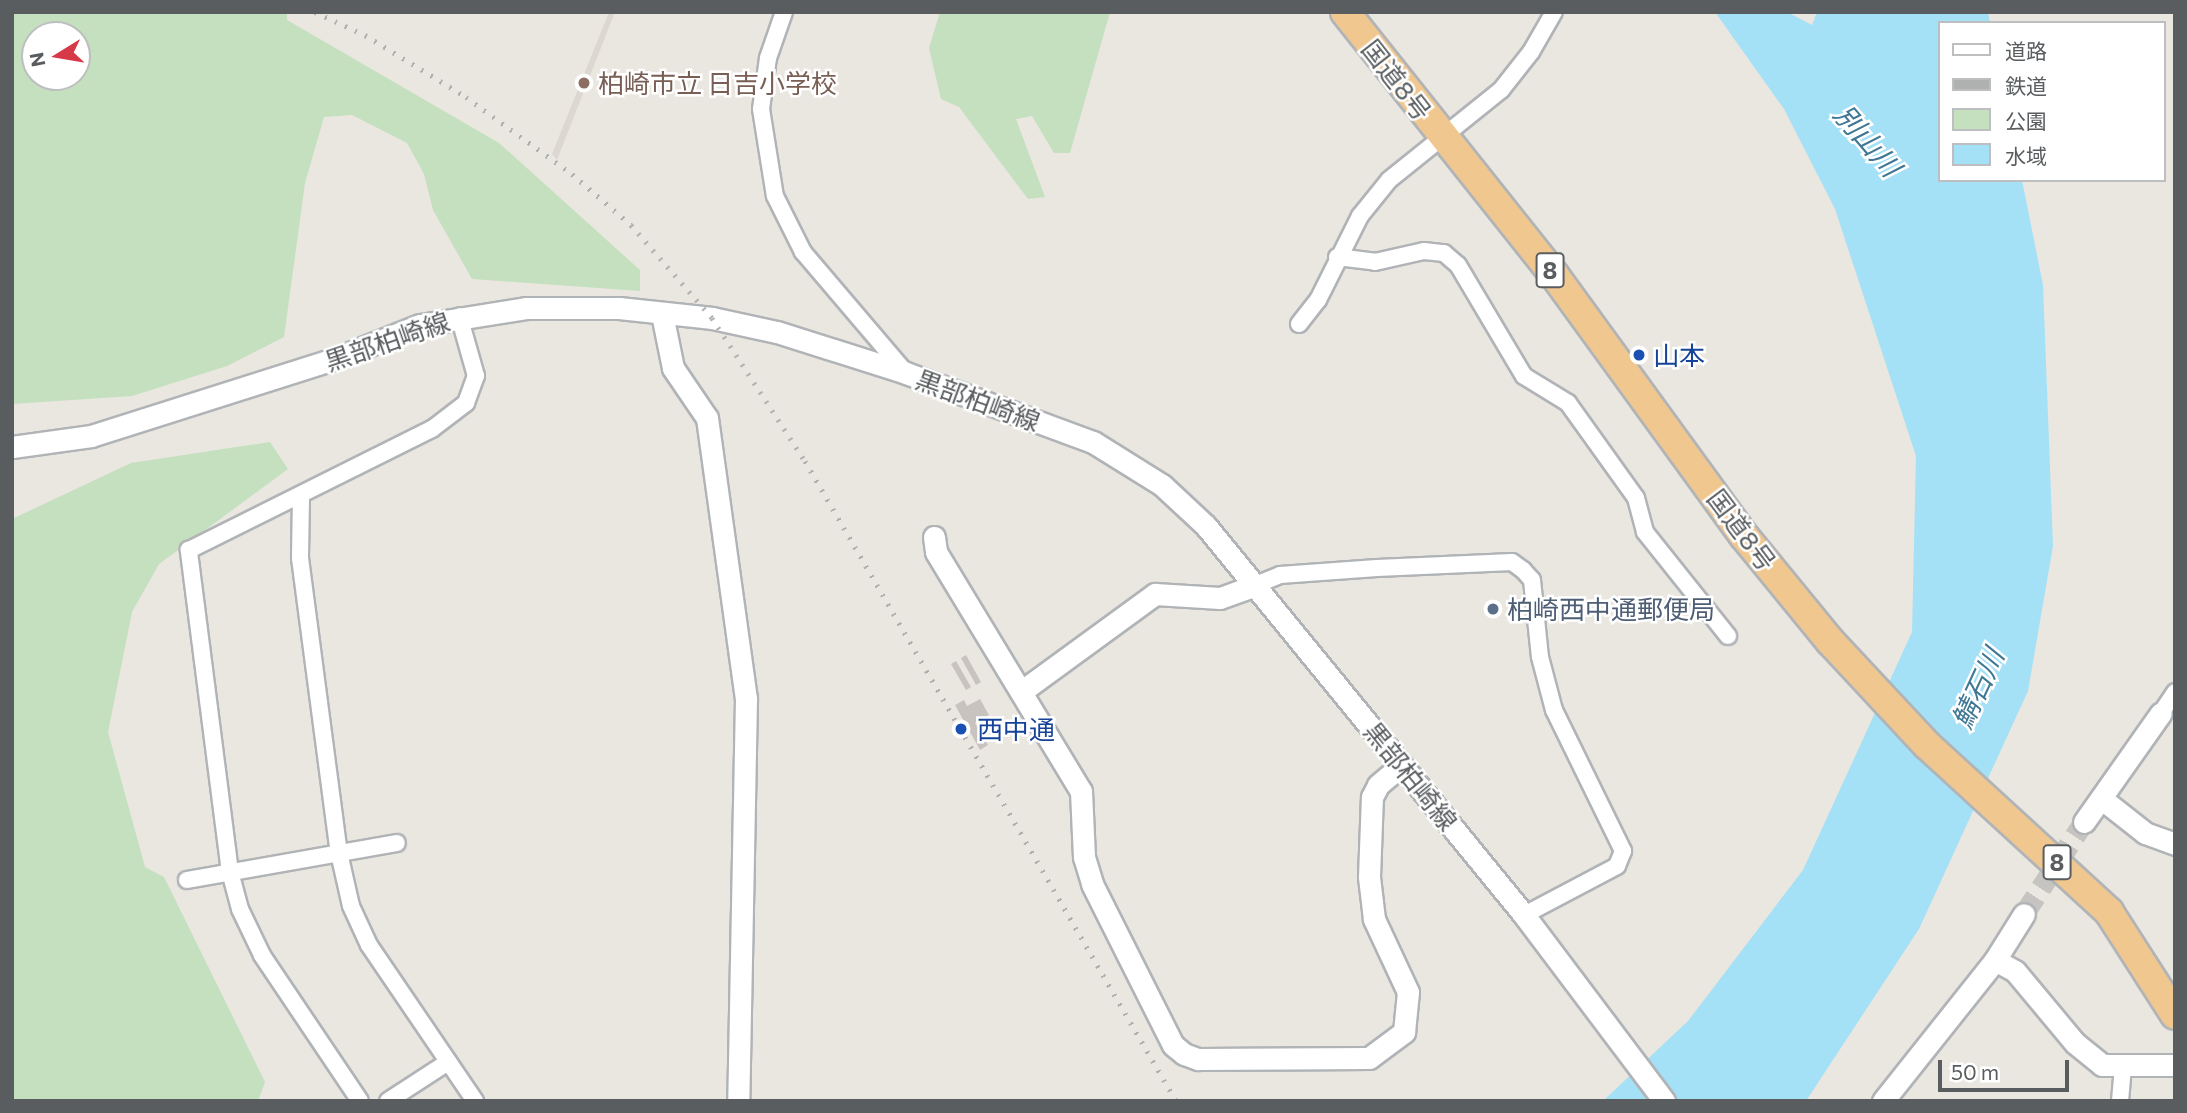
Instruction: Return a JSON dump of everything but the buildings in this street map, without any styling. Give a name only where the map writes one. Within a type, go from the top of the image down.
[{"type":"highway","name":"国道8号","points":[[1345,12],[1444,140],[1555,276],[1744,536],[1839,651],[1927,745],[2109,912],[2175,1015]]},
{"type":"street","points":[[784,12],[768,58],[761,109],[775,196],[811,263],[906,373]]},
{"type":"street","points":[[1299,324],[1318,300],[1337,257],[1360,216],[1389,180],[1444,140],[1501,90],[1531,52],[1554,12]]},
{"type":"street","points":[[1337,257],[1375,262],[1424,251],[1444,253],[1458,265],[1524,376],[1568,403],[1636,498],[1645,532],[1728,636]]},
{"type":"street","name":"黒部柏崎線","points":[[12,447],[91,436],[337,358],[419,325],[459,316],[526,308],[619,308],[712,318],[778,332],[906,373],[1093,442],[1147,474],[1206,526],[1524,915],[1664,1101]]},
{"type":"street","points":[[662,314],[673,368],[707,418],[746,698],[738,1101]]},
{"type":"street","points":[[360,1101],[262,955],[240,909],[230,872],[189,550],[301,498],[432,429],[466,403],[476,376],[459,316]]},
{"type":"street","points":[[301,498],[300,558],[339,853],[351,906],[369,945],[475,1101]]},
{"type":"street","points":[[934,537],[936,552],[1081,791],[1084,857],[1092,884],[1173,1045],[1198,1059],[1369,1058],[1404,1032],[1408,992],[1374,919],[1369,864],[1372,797],[1378,785],[1402,765]]},
{"type":"street","points":[[1022,691],[1155,594],[1220,598],[1280,575],[1512,562],[1532,580],[1540,657],[1554,710],[1623,851],[1617,866],[1524,915]]},
{"type":"street","points":[[2084,822],[2175,692]]},
{"type":"street","points":[[2102,799],[2145,833],[2175,844]]},
{"type":"street","points":[[187,880],[397,843]]},
{"type":"street","points":[[1883,1101],[1995,960],[2024,914]]},
{"type":"street","points":[[1995,960],[2015,971],[2075,1043],[2102,1065],[2175,1065]]},
{"type":"street","points":[[388,1101],[449,1062]]},
{"type":"street","points":[[2120,1101],[2123,1065]]},
{"type":"shaded area","name":"柏崎市立 日吉小学校","points":[[609,12],[615,12],[557,160],[552,154]]},
{"type":"green space","points":[[12,12],[287,12],[287,20],[499,143],[640,270],[640,291],[472,279],[433,210],[424,174],[407,143],[352,115],[324,117],[305,183],[284,337],[227,366],[132,396],[12,404]]},
{"type":"green space","points":[[940,12],[1110,12],[1070,153],[1054,153],[1032,116],[1016,119],[1045,197],[1028,199],[959,107],[941,99],[929,48]]},
{"type":"green space","points":[[270,442],[288,469],[159,564],[132,612],[108,732],[145,867],[164,877],[265,1082],[258,1101],[12,1101],[12,519],[131,463]]},
{"type":"water","points":[[1715,12],[1787,12],[1812,25],[1817,12],[1988,12],[1990,21],[1938,21],[1938,182],[2022,182],[2043,285],[2053,546],[2028,691],[1919,929],[1806,1101],[1603,1101],[1688,1021],[1803,870],[1912,632],[1916,456],[1835,209],[1784,109]]},
{"type":"tunnel","points":[[2024,914],[2084,822]]},
{"type":"railway","points":[[315,12],[365,35],[466,97],[572,174],[631,225],[712,318],[805,461],[1176,1101]]},
{"type":"place","name":"柏崎市立 日吉小学校","points":[[584,83]]},
{"type":"place","name":"山本","points":[[1639,355]]},
{"type":"place","name":"柏崎西中通郵便局","points":[[1493,609]]},
{"type":"place","name":"西中通","points":[[961,729]]},
{"type":"water label","name":"別山川","points":[[1868,140]]},
{"type":"water label","name":"鯖石川","points":[[1977,688]]}]
